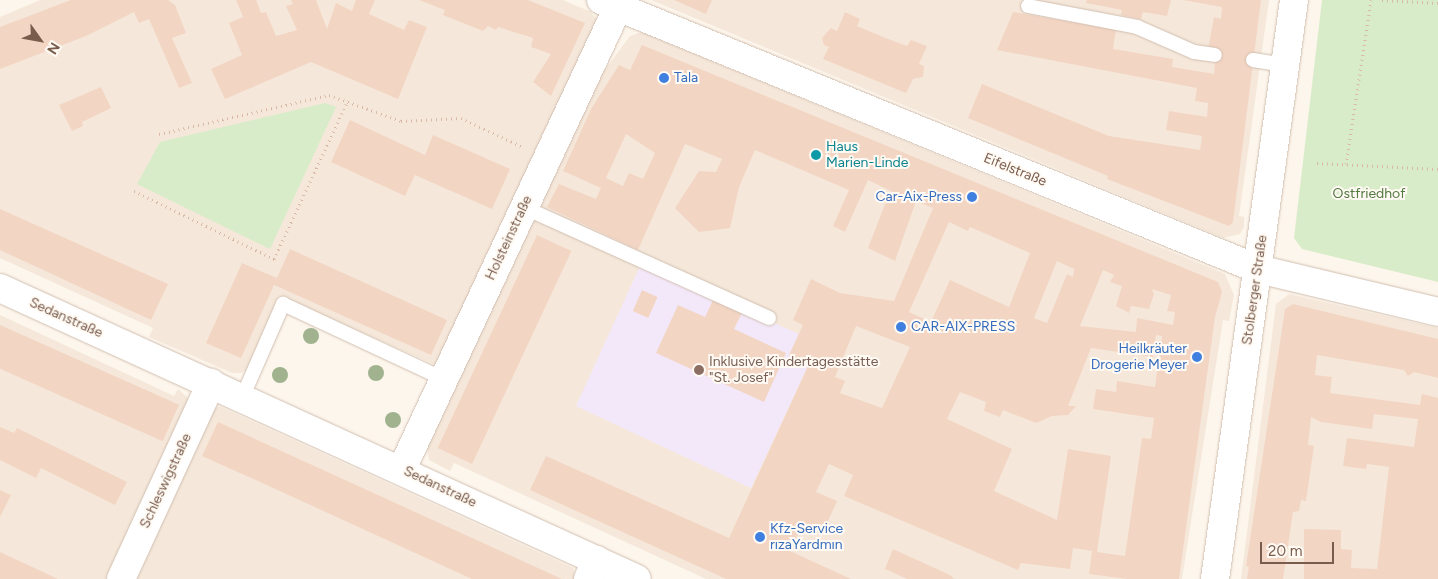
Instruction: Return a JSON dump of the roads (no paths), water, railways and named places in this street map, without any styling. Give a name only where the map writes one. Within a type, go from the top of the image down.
[{"type":"street","name":"Stolberger Straße","points":[[1215,579],[1294,0]]},
{"type":"street","name":"Holsteinstraße","points":[[402,469],[547,158],[609,4]]},
{"type":"street","name":"Eifelstraße","points":[[609,4],[1258,268],[1438,312]]},
{"type":"street","name":"Sedanstraße","points":[[0,288],[402,469],[592,569],[637,579]]},
{"type":"street","name":"Schleswigstraße","points":[[121,579],[211,383]]},
{"type":"lane","points":[[1028,6],[1137,27],[1194,52],[1215,55]]},
{"type":"lane","points":[[1253,60],[1286,65]]},
{"type":"lane","points":[[523,207],[769,318]]},
{"type":"lane","points":[[242,398],[283,304],[444,379]]},
{"type":"place","name":"Tala","points":[[664,78]]},
{"type":"place","name":"Haus Marien-Linde","points":[[816,155]]},
{"type":"place","name":"Car-Aix-Press","points":[[972,197]]},
{"type":"place","name":"CAR-AIX-PRESS","points":[[901,327]]},
{"type":"place","name":"Heilkräuter Drogerie Meyer","points":[[1197,357]]},
{"type":"place","name":"Inklusive Kindertagesstätte \"St. Josef\"","points":[[699,370]]},
{"type":"place","name":"Kfz-Service rızaYardmın","points":[[760,537]]},
{"type":"park label","name":"Ostfriedhof","points":[[1369,194]]}]
